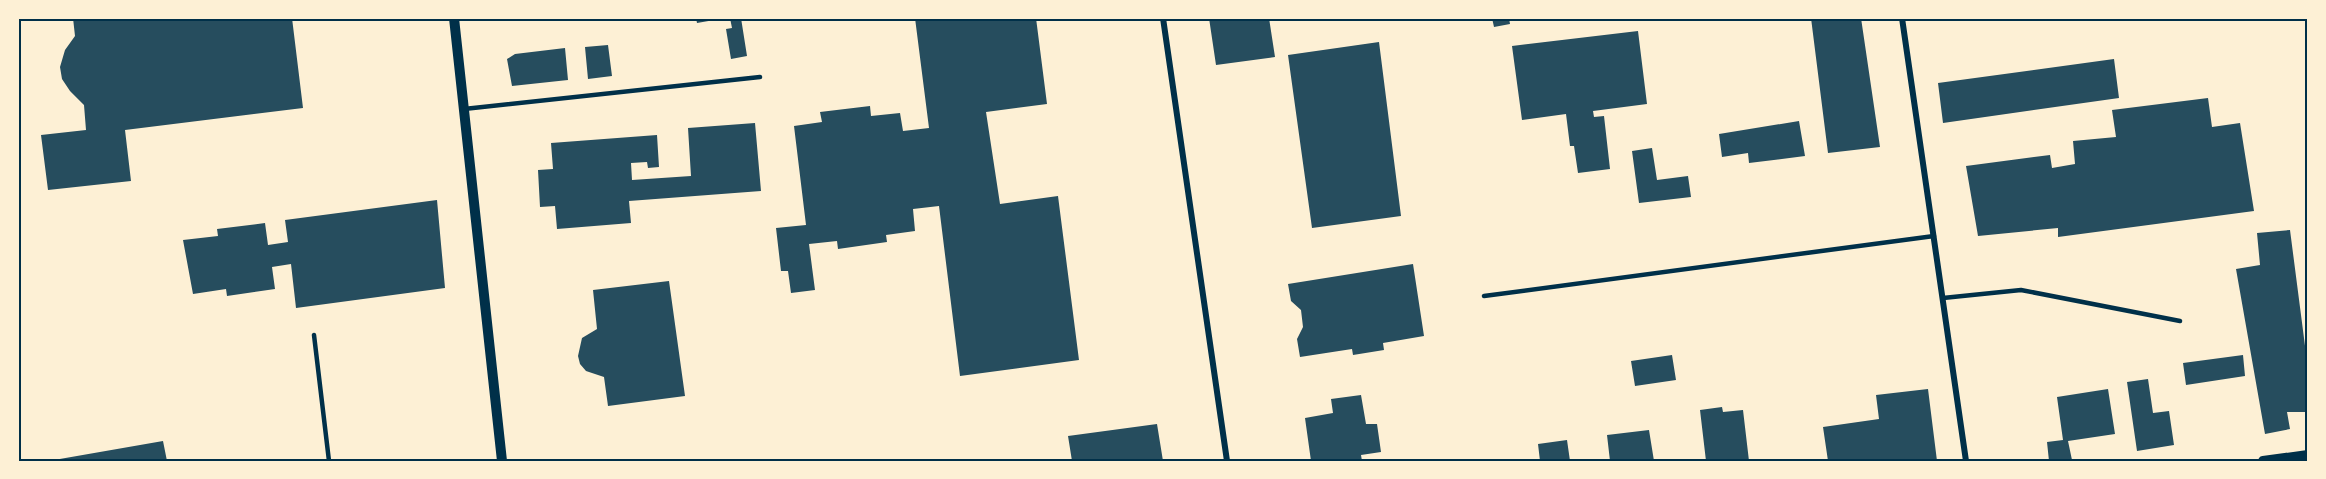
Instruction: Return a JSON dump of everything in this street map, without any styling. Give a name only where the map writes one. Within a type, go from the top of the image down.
[{"type":"street","points":[[454,18],[502,461]]},
{"type":"street","points":[[1163,18],[1227,461]]},
{"type":"street","points":[[1902,18],[1966,461]]},
{"type":"street","points":[[2263,461],[2308,455]]},
{"type":"lane","points":[[464,109],[760,77]]},
{"type":"lane","points":[[1484,296],[1934,236]]},
{"type":"lane","points":[[1943,298],[2021,290],[2180,321]]},
{"type":"lane","points":[[314,335],[329,461]]},
{"type":"building","points":[[73,18],[292,18],[303,108],[125,130],[131,181],[48,190],[41,135],[86,130],[84,105],[62,79],[60,67],[65,50],[75,36]]},
{"type":"building","points":[[696,18],[720,18],[720,19],[697,23]]},
{"type":"building","points":[[730,18],[741,18],[747,56],[731,59],[726,29],[732,28]]},
{"type":"building","points":[[915,18],[1036,18],[1047,104],[986,112],[1000,204],[1058,196],[1079,360],[960,376],[939,206],[913,209],[915,231],[886,235],[887,242],[838,249],[837,241],[809,244],[815,290],[791,293],[788,271],[781,271],[776,228],[806,225],[794,126],[822,122],[820,112],[870,106],[871,116],[900,113],[903,131],[929,128]]},
{"type":"building","points":[[1209,18],[1269,18],[1275,57],[1216,65]]},
{"type":"building","points":[[1492,18],[1509,18],[1510,24],[1494,27]]},
{"type":"building","points":[[1811,18],[1861,18],[1880,147],[1828,153]]},
{"type":"building","points":[[1638,31],[1647,104],[1593,111],[1594,117],[1604,116],[1610,169],[1578,173],[1574,146],[1570,146],[1566,114],[1522,120],[1512,46]]},
{"type":"building","points":[[1379,42],[1401,216],[1312,228],[1288,55]]},
{"type":"building","points":[[608,45],[612,76],[588,79],[585,47]]},
{"type":"building","points":[[565,48],[568,80],[512,86],[507,59],[515,54]]},
{"type":"building","points":[[2114,59],[2119,98],[1943,123],[1938,83]]},
{"type":"building","points":[[2208,98],[2212,127],[2240,123],[2254,211],[2058,237],[2058,228],[1978,236],[1966,166],[2050,155],[2052,168],[2075,164],[2073,141],[2116,137],[2112,110]]},
{"type":"building","points":[[1799,121],[1805,156],[1749,163],[1748,153],[1722,157],[1719,134]]},
{"type":"building","points":[[755,123],[761,191],[629,201],[631,223],[557,229],[555,206],[540,207],[538,170],[553,169],[551,143],[657,135],[659,167],[648,168],[647,162],[631,163],[632,180],[691,176],[688,128]]},
{"type":"building","points":[[1652,148],[1657,180],[1688,176],[1691,197],[1639,203],[1632,151]]},
{"type":"building","points":[[437,200],[445,288],[296,308],[291,264],[272,267],[275,289],[227,296],[226,289],[193,294],[183,240],[218,236],[217,229],[265,223],[268,245],[288,242],[285,220]]},
{"type":"building","points":[[2290,230],[2308,369],[2308,412],[2287,412],[2290,429],[2265,434],[2236,269],[2260,265],[2257,233]]},
{"type":"building","points":[[1413,264],[1424,336],[1383,343],[1384,350],[1353,355],[1352,349],[1300,357],[1297,339],[1303,327],[1301,310],[1291,301],[1288,284]]},
{"type":"building","points":[[669,281],[685,396],[608,406],[604,377],[586,371],[580,364],[578,356],[582,338],[597,329],[593,290]]},
{"type":"building","points":[[1672,355],[1676,380],[1635,386],[1631,361]]},
{"type":"building","points":[[2243,355],[2245,376],[2186,385],[2183,363]]},
{"type":"building","points":[[2148,379],[2153,413],[2169,411],[2174,445],[2137,451],[2127,382]]},
{"type":"building","points":[[1928,389],[1937,461],[1828,461],[1823,427],[1879,419],[1876,395]]},
{"type":"building","points":[[2108,389],[2115,434],[2068,441],[2072,460],[2049,461],[2047,442],[2063,440],[2057,397]]},
{"type":"building","points":[[1361,395],[1366,424],[1377,424],[1381,452],[1361,455],[1362,461],[1311,461],[1305,418],[1333,413],[1331,399]]},
{"type":"building","points":[[1722,407],[1723,412],[1743,410],[1749,461],[1706,461],[1700,410]]},
{"type":"building","points":[[1157,424],[1163,461],[1072,461],[1068,436]]},
{"type":"building","points":[[1649,430],[1654,461],[1610,461],[1607,435]]},
{"type":"building","points":[[1567,440],[1570,461],[1540,461],[1538,444]]},
{"type":"building","points":[[163,441],[167,461],[54,461],[54,460]]}]
